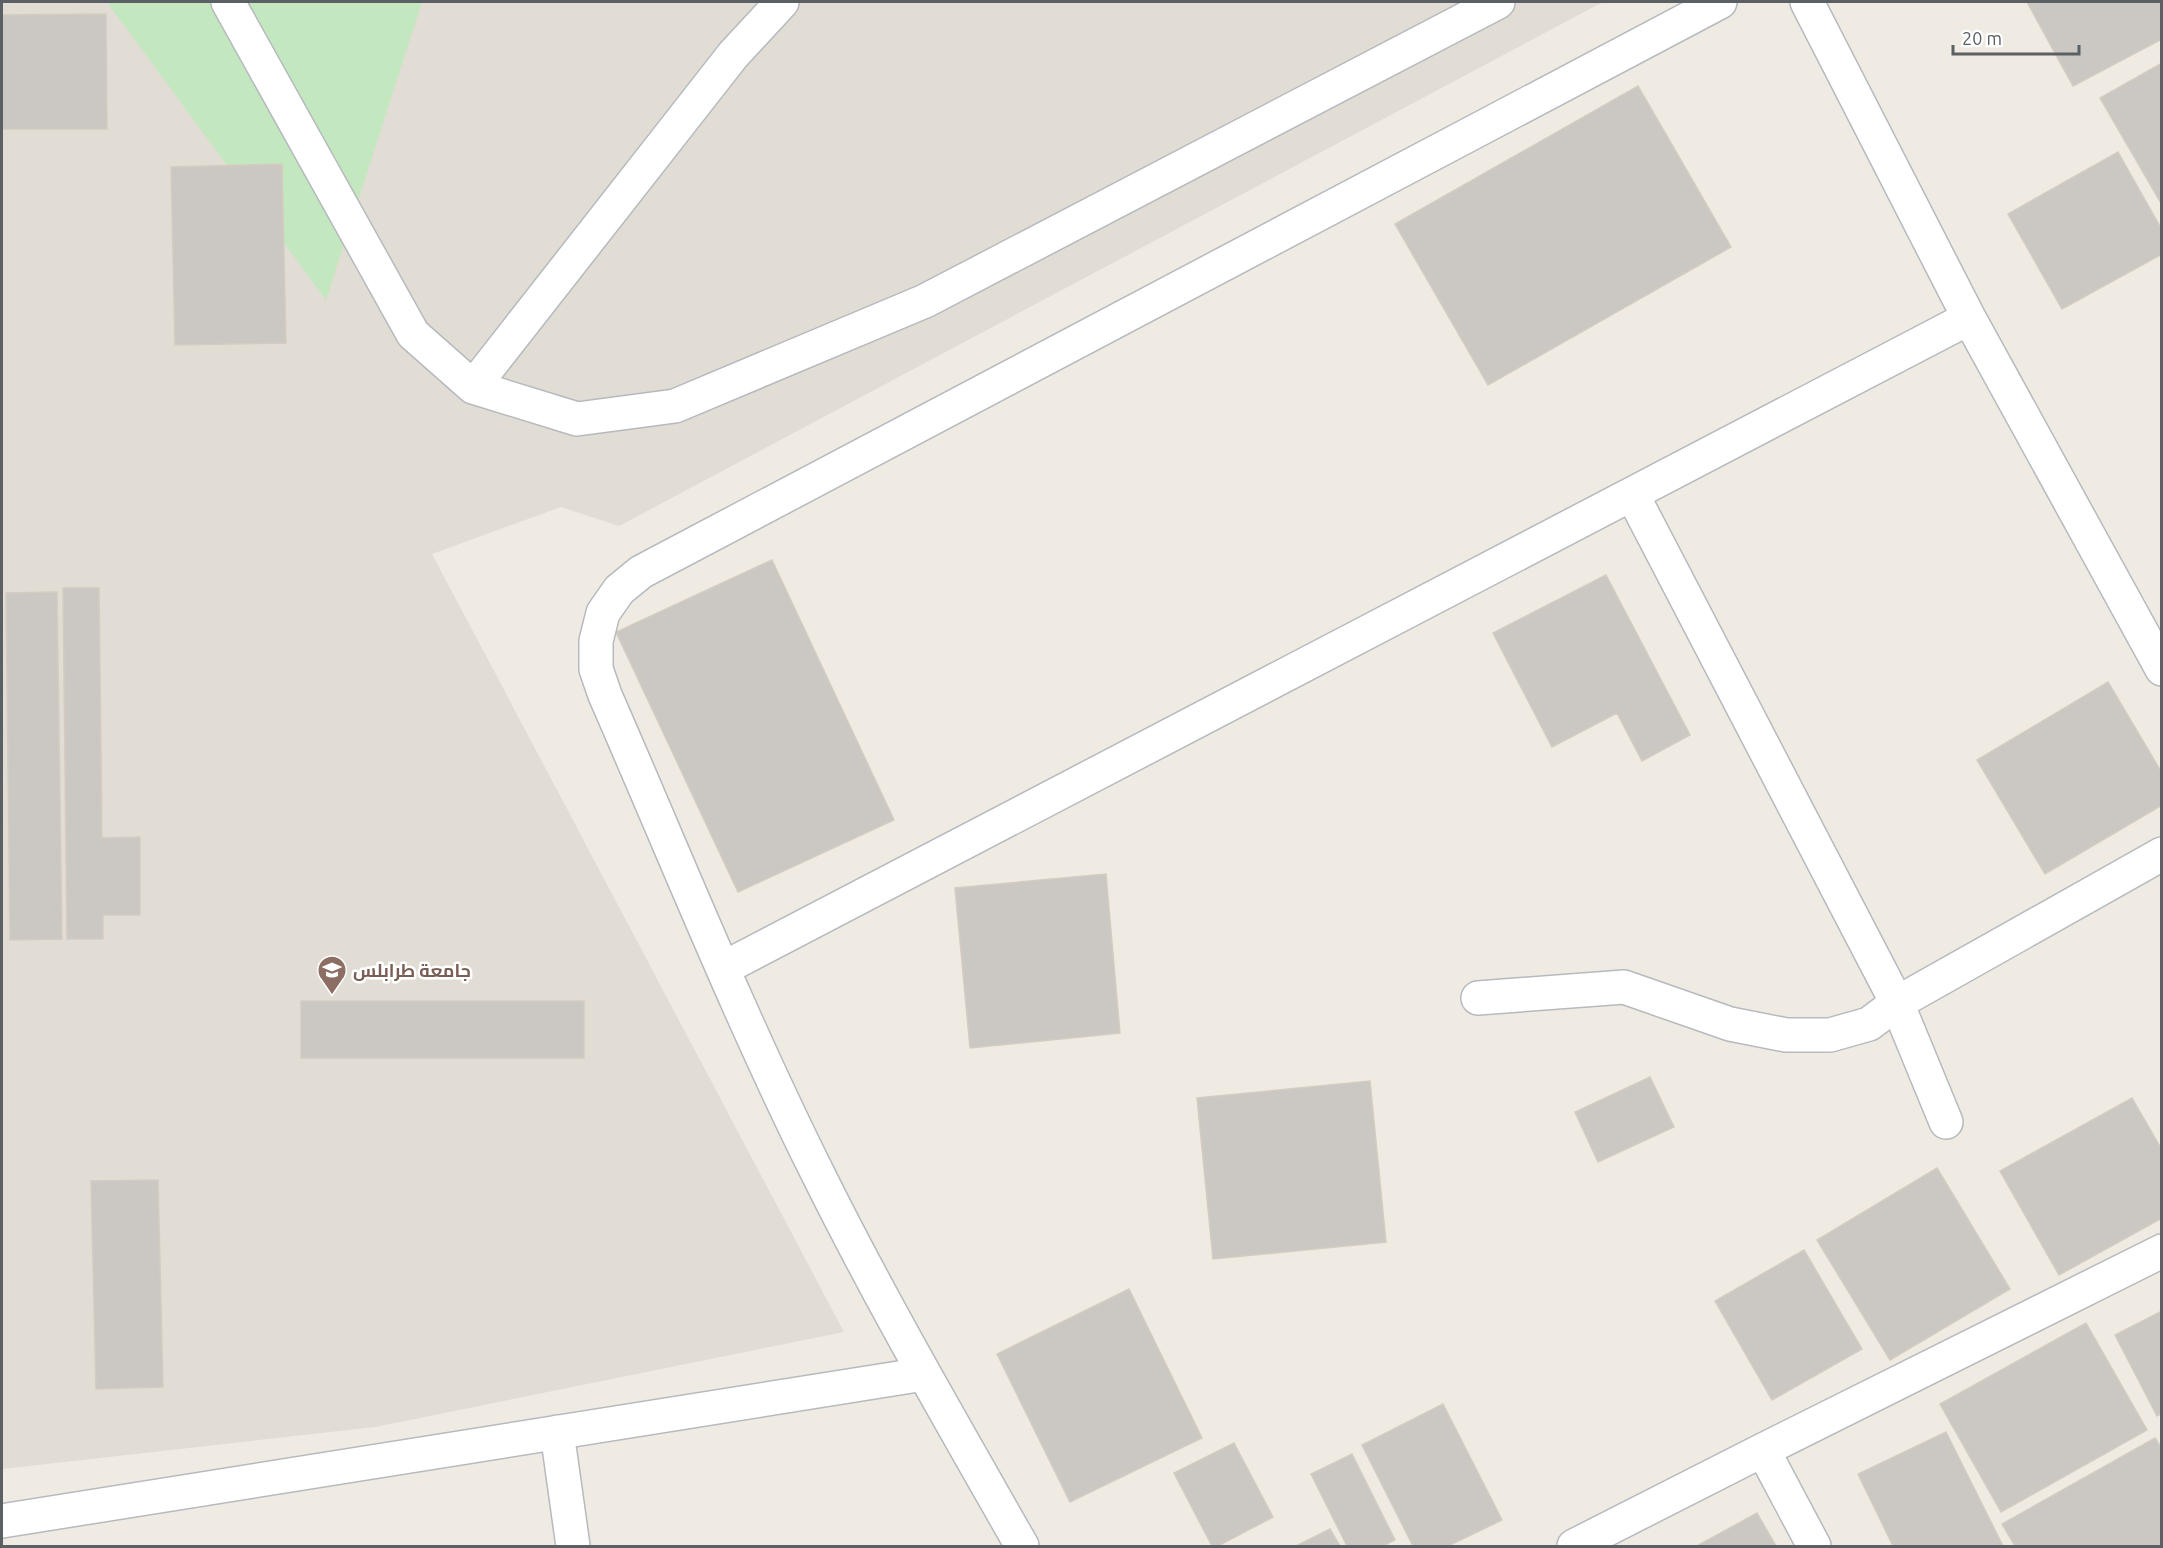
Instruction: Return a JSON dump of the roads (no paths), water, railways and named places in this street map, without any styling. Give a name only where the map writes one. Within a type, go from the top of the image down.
[{"type":"street","points":[[228,2],[413,334],[473,387],[577,419],[675,406],[925,301],[1498,2]]},
{"type":"street","points":[[473,387],[733,56],[782,2]]},
{"type":"street","points":[[1022,1546],[869,1274],[768,1069],[605,695],[596,669],[596,641],[603,613],[619,590],[641,572],[1720,2]]},
{"type":"street","points":[[1807,2],[1969,318],[2162,669]]},
{"type":"street","points":[[724,968],[1969,318]]},
{"type":"street","points":[[1632,494],[1897,1003],[1946,1122]]},
{"type":"street","points":[[1478,998],[1624,987],[1730,1024],[1786,1035],[1830,1035],[1869,1024],[1897,1003],[2162,854]]},
{"type":"street","points":[[1574,1546],[2162,1251]]},
{"type":"street","points":[[2,1521],[924,1374]]},
{"type":"street","points":[[557,1432],[573,1546]]},
{"type":"street","points":[[1763,1450],[1814,1546]]},
{"type":"place","name":"جامعة طرابلس","points":[[332,996]]}]
